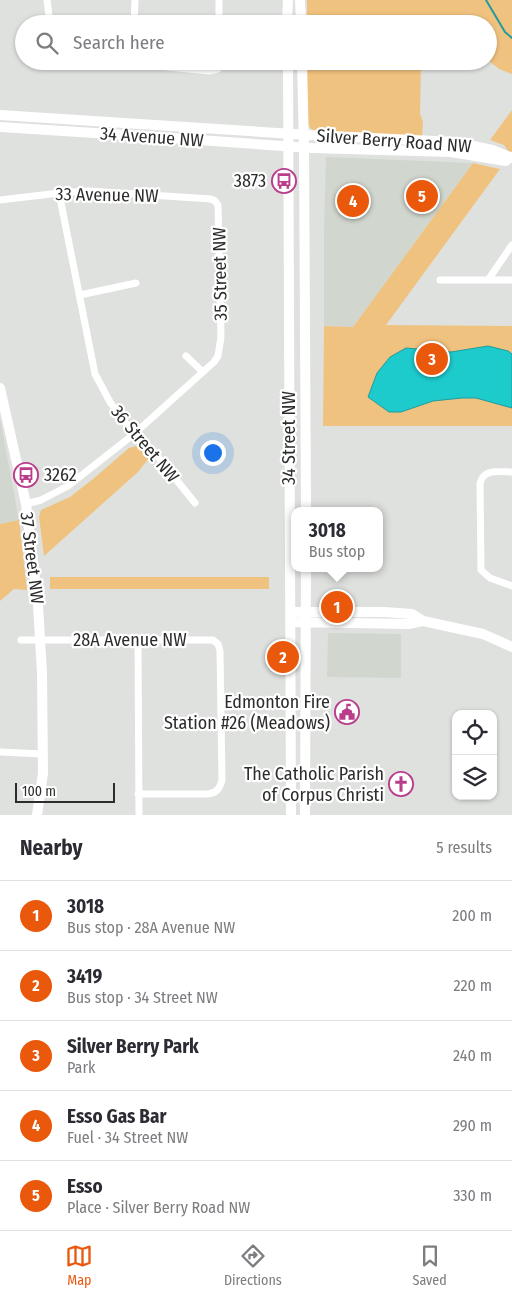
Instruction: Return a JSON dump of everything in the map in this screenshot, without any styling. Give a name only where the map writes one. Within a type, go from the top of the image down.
[{"type":"main road","points":[[287,15],[288,0]]},
{"type":"main road","points":[[300,0],[300,15]]},
{"type":"main road","name":"34 Street NW","points":[[288,70],[291,815]]},
{"type":"main road","name":"34 Street NW","points":[[302,70],[306,507]]},
{"type":"main road","name":"34 Avenue NW","points":[[0,115],[288,133],[304,141]]},
{"type":"main road","name":"34 Avenue NW","points":[[0,127],[289,147],[304,141]]},
{"type":"main road","name":"Silver Berry Road NW","points":[[304,141],[373,138],[466,143],[512,158]]},
{"type":"main road","name":"Silver Berry Road NW","points":[[304,141],[450,152],[512,162]]},
{"type":"main road","name":"37 Street NW","points":[[0,388],[26,504],[36,580],[41,640],[42,754],[42,787],[37,815]]},
{"type":"main road","points":[[304,815],[306,572]]},
{"type":"main road","points":[[290,617],[306,611],[412,614],[423,621],[483,634],[512,647]]},
{"type":"main road","points":[[290,617],[306,622],[410,624],[423,621]]},
{"type":"street","points":[[46,0],[48,15]]},
{"type":"street","points":[[134,15],[135,0]]},
{"type":"street","points":[[219,0],[219,15]]},
{"type":"street","name":"33 Avenue NW","points":[[0,200],[89,191],[211,199],[215,201]]},
{"type":"street","name":"36 Street NW","points":[[59,193],[95,374],[110,402],[134,434],[158,457],[195,503]]},
{"type":"street","name":"35 Street NW","points":[[203,372],[215,360],[220,349],[218,206],[215,201]]},
{"type":"street","points":[[488,280],[512,245]]},
{"type":"street","points":[[440,280],[512,280]]},
{"type":"street","points":[[80,295],[136,284]]},
{"type":"street","points":[[26,504],[41,500],[68,486],[134,434],[203,372],[186,356]]},
{"type":"street","points":[[512,472],[491,472],[483,476],[480,484],[480,564],[484,573],[490,578],[512,586]]},
{"type":"street","points":[[21,640],[41,640]]},
{"type":"street","name":"28A Avenue NW","points":[[41,640],[213,640],[218,644],[220,651],[222,780],[218,790],[208,794],[138,794]]},
{"type":"street","points":[[138,640],[138,815]]},
{"type":"street","points":[[0,752],[42,754]]},
{"type":"shaded area","points":[[307,0],[512,0],[512,74],[497,67],[497,15],[307,15]]},
{"type":"shaded area","points":[[307,70],[421,70],[420,114],[423,122],[422,136],[316,132],[310,128],[307,122]]},
{"type":"shaded area","points":[[512,110],[512,152],[508,151],[504,145],[490,140]]},
{"type":"shaded area","points":[[326,157],[473,163],[353,327],[324,326]]},
{"type":"shaded area","points":[[473,163],[500,169],[386,325],[512,326],[512,426],[323,426],[324,326],[353,327]]},
{"type":"shaded area","points":[[0,418],[19,520],[0,524]]},
{"type":"shaded area","points":[[136,446],[149,458],[138,472],[44,556],[39,517],[41,510],[70,497],[129,448]]},
{"type":"shaded area","points":[[19,520],[27,590],[14,589],[0,601],[0,524]]},
{"type":"shaded area","points":[[50,577],[269,577],[269,589],[50,589]]},
{"type":"shaded area","points":[[328,633],[401,634],[401,678],[327,677]]},
{"type":"water","points":[[488,346],[508,351],[512,354],[512,408],[476,398],[462,398],[433,401],[401,412],[389,412],[368,397],[377,373],[390,357],[406,348],[451,352]]},
{"type":"waterway","points":[[486,0],[495,15]]},
{"type":"waterway","points":[[497,19],[505,32],[512,38]]},
{"type":"place","name":"3873","points":[[284,181]]},
{"type":"place","name":"Esso","points":[[422,196]]},
{"type":"place","name":"Esso Gas Bar","points":[[353,201]]},
{"type":"place","name":"Silver Berry Park","points":[[432,359]]},
{"type":"place","name":"3262","points":[[26,475]]},
{"type":"place","name":"3018","points":[[337,607]]},
{"type":"place","name":"3419","points":[[283,657]]},
{"type":"place","name":"Edmonton Fire Station #26 (Meadows)","points":[[347,712]]},
{"type":"place","name":"The Catholic Parish of Corpus Christi","points":[[401,784]]}]
